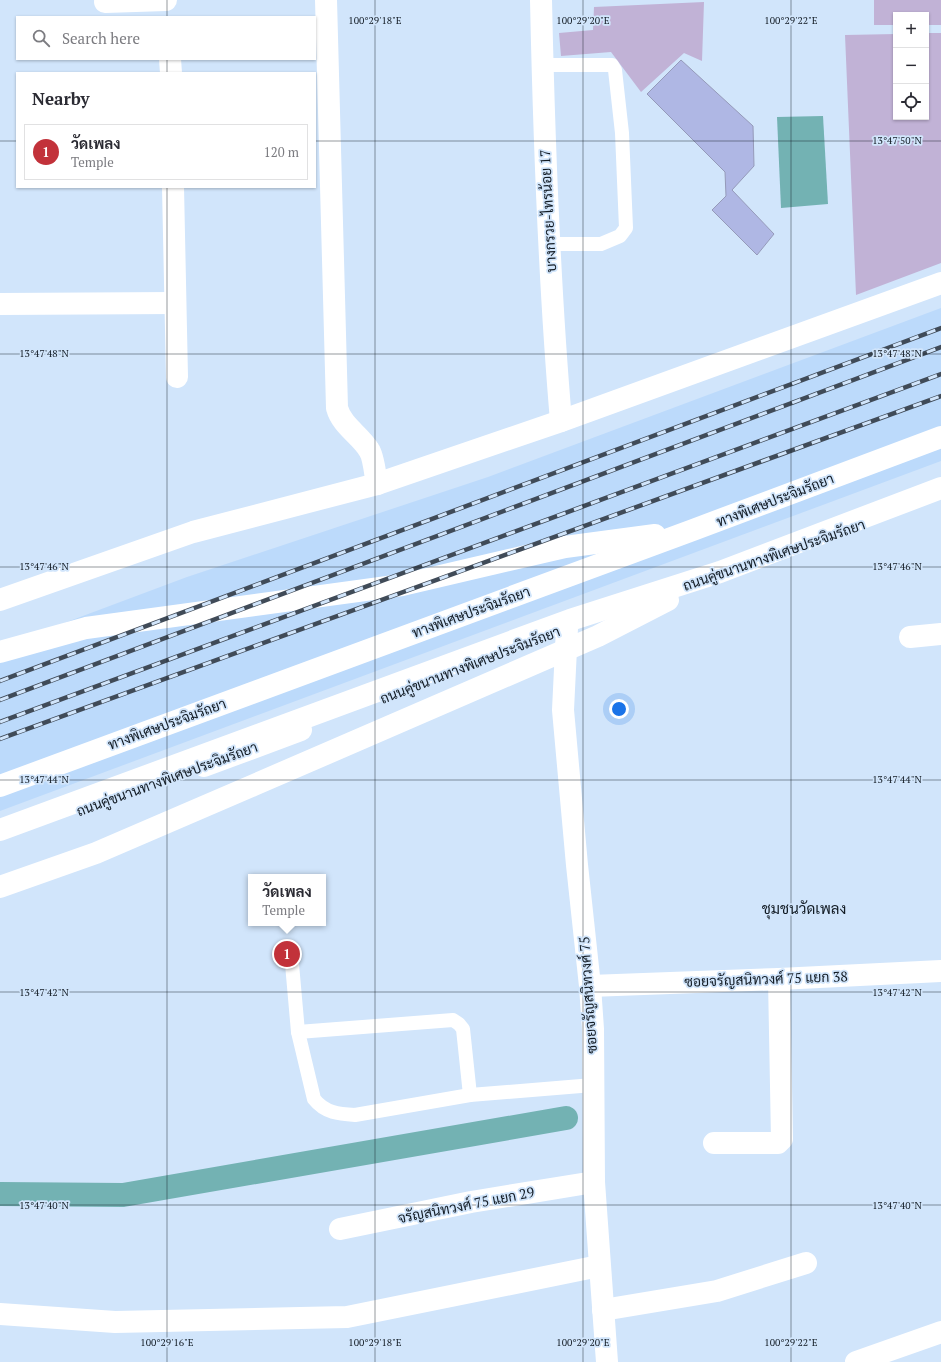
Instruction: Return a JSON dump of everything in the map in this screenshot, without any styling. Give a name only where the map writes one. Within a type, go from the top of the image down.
[{"type":"main road","points":[[105,2],[168,0],[170,16]]},
{"type":"main road","points":[[326,0],[337,408],[343,421],[370,451],[377,484]]},
{"type":"main road","name":"บางกรวย-ไทรน้อย 17","points":[[541,0],[546,182],[561,421]]},
{"type":"main road","points":[[170,60],[171,72]]},
{"type":"main road","points":[[173,188],[177,377]]},
{"type":"main road","points":[[0,600],[194,532],[377,484],[561,421],[941,283]]},
{"type":"main road","points":[[0,304],[175,303]]},
{"type":"main road","name":"ทางพิเศษประจิมรัถยา","points":[[0,786],[941,437]]},
{"type":"main road","points":[[0,830],[570,620],[720,572],[941,488]]},
{"type":"main road","name":"ถนนคู่ขนานทางพิเศษประจิมรัถยา","points":[[0,838],[253,749],[567,628],[941,496]]},
{"type":"main road","points":[[0,652],[86,628],[402,585],[565,547],[693,530]]},
{"type":"main road","points":[[0,887],[96,853],[591,639],[720,572]]},
{"type":"main road","name":"ซอยจรัญสนิทวงศ์ 75","points":[[567,628],[563,710],[593,1029],[594,1182],[607,1362]]},
{"type":"main road","points":[[910,637],[941,634]]},
{"type":"main road","name":"ซอยจรัญสนิทวงศ์ 75 แยก 38","points":[[590,986],[941,971]]},
{"type":"main road","points":[[714,1143],[778,1143],[782,1139],[779,979]]},
{"type":"main road","name":"จรัญสนิทวงศ์ 75 แยก 29","points":[[340,1229],[471,1202],[594,1182]]},
{"type":"main road","points":[[603,1310],[717,1290],[806,1263]]},
{"type":"main road","points":[[0,1314],[115,1322],[347,1317],[599,1266]]},
{"type":"main road","points":[[856,1362],[941,1332]]},
{"type":"lane","points":[[542,65],[612,65],[615,70],[622,133],[626,213],[626,228],[620,236],[601,244],[550,244]]},
{"type":"lane","points":[[292,964],[298,1032],[314,1099],[320,1106],[328,1111],[355,1115],[470,1095],[593,1085]]},
{"type":"lane","points":[[298,1032],[453,1020],[463,1029],[470,1095]]},
{"type":"shaded area","points":[[874,0],[941,0],[941,25],[929,25],[929,12],[893,12],[893,25],[874,25]]},
{"type":"shaded area","points":[[704,2],[702,61],[684,53],[641,92],[611,52],[561,56],[559,33],[593,30],[594,7]]},
{"type":"shaded area","points":[[929,33],[941,33],[941,263],[856,295],[845,35],[893,34],[893,120],[929,120]]},
{"type":"shaded area","points":[[823,116],[828,204],[781,208],[777,117]]},
{"type":"shaded area","points":[[941,308],[941,461],[0,811],[0,647],[187,577],[488,477]]},
{"type":"building","points":[[681,60],[753,126],[754,166],[732,190],[774,234],[757,255],[712,210],[726,196],[725,172],[647,94]]},
{"type":"waterway","points":[[0,1194],[123,1195],[566,1118]]},
{"type":"railway","points":[[0,681],[941,328]]},
{"type":"railway","points":[[0,700],[941,347]]},
{"type":"railway","points":[[0,722],[941,374]]},
{"type":"railway","points":[[0,739],[941,396]]},
{"type":"place","name":"วัดเพลง","points":[[287,954]]},
{"type":"district","name":"ชุมชนวัดเพลง","points":[[804,909]]}]
